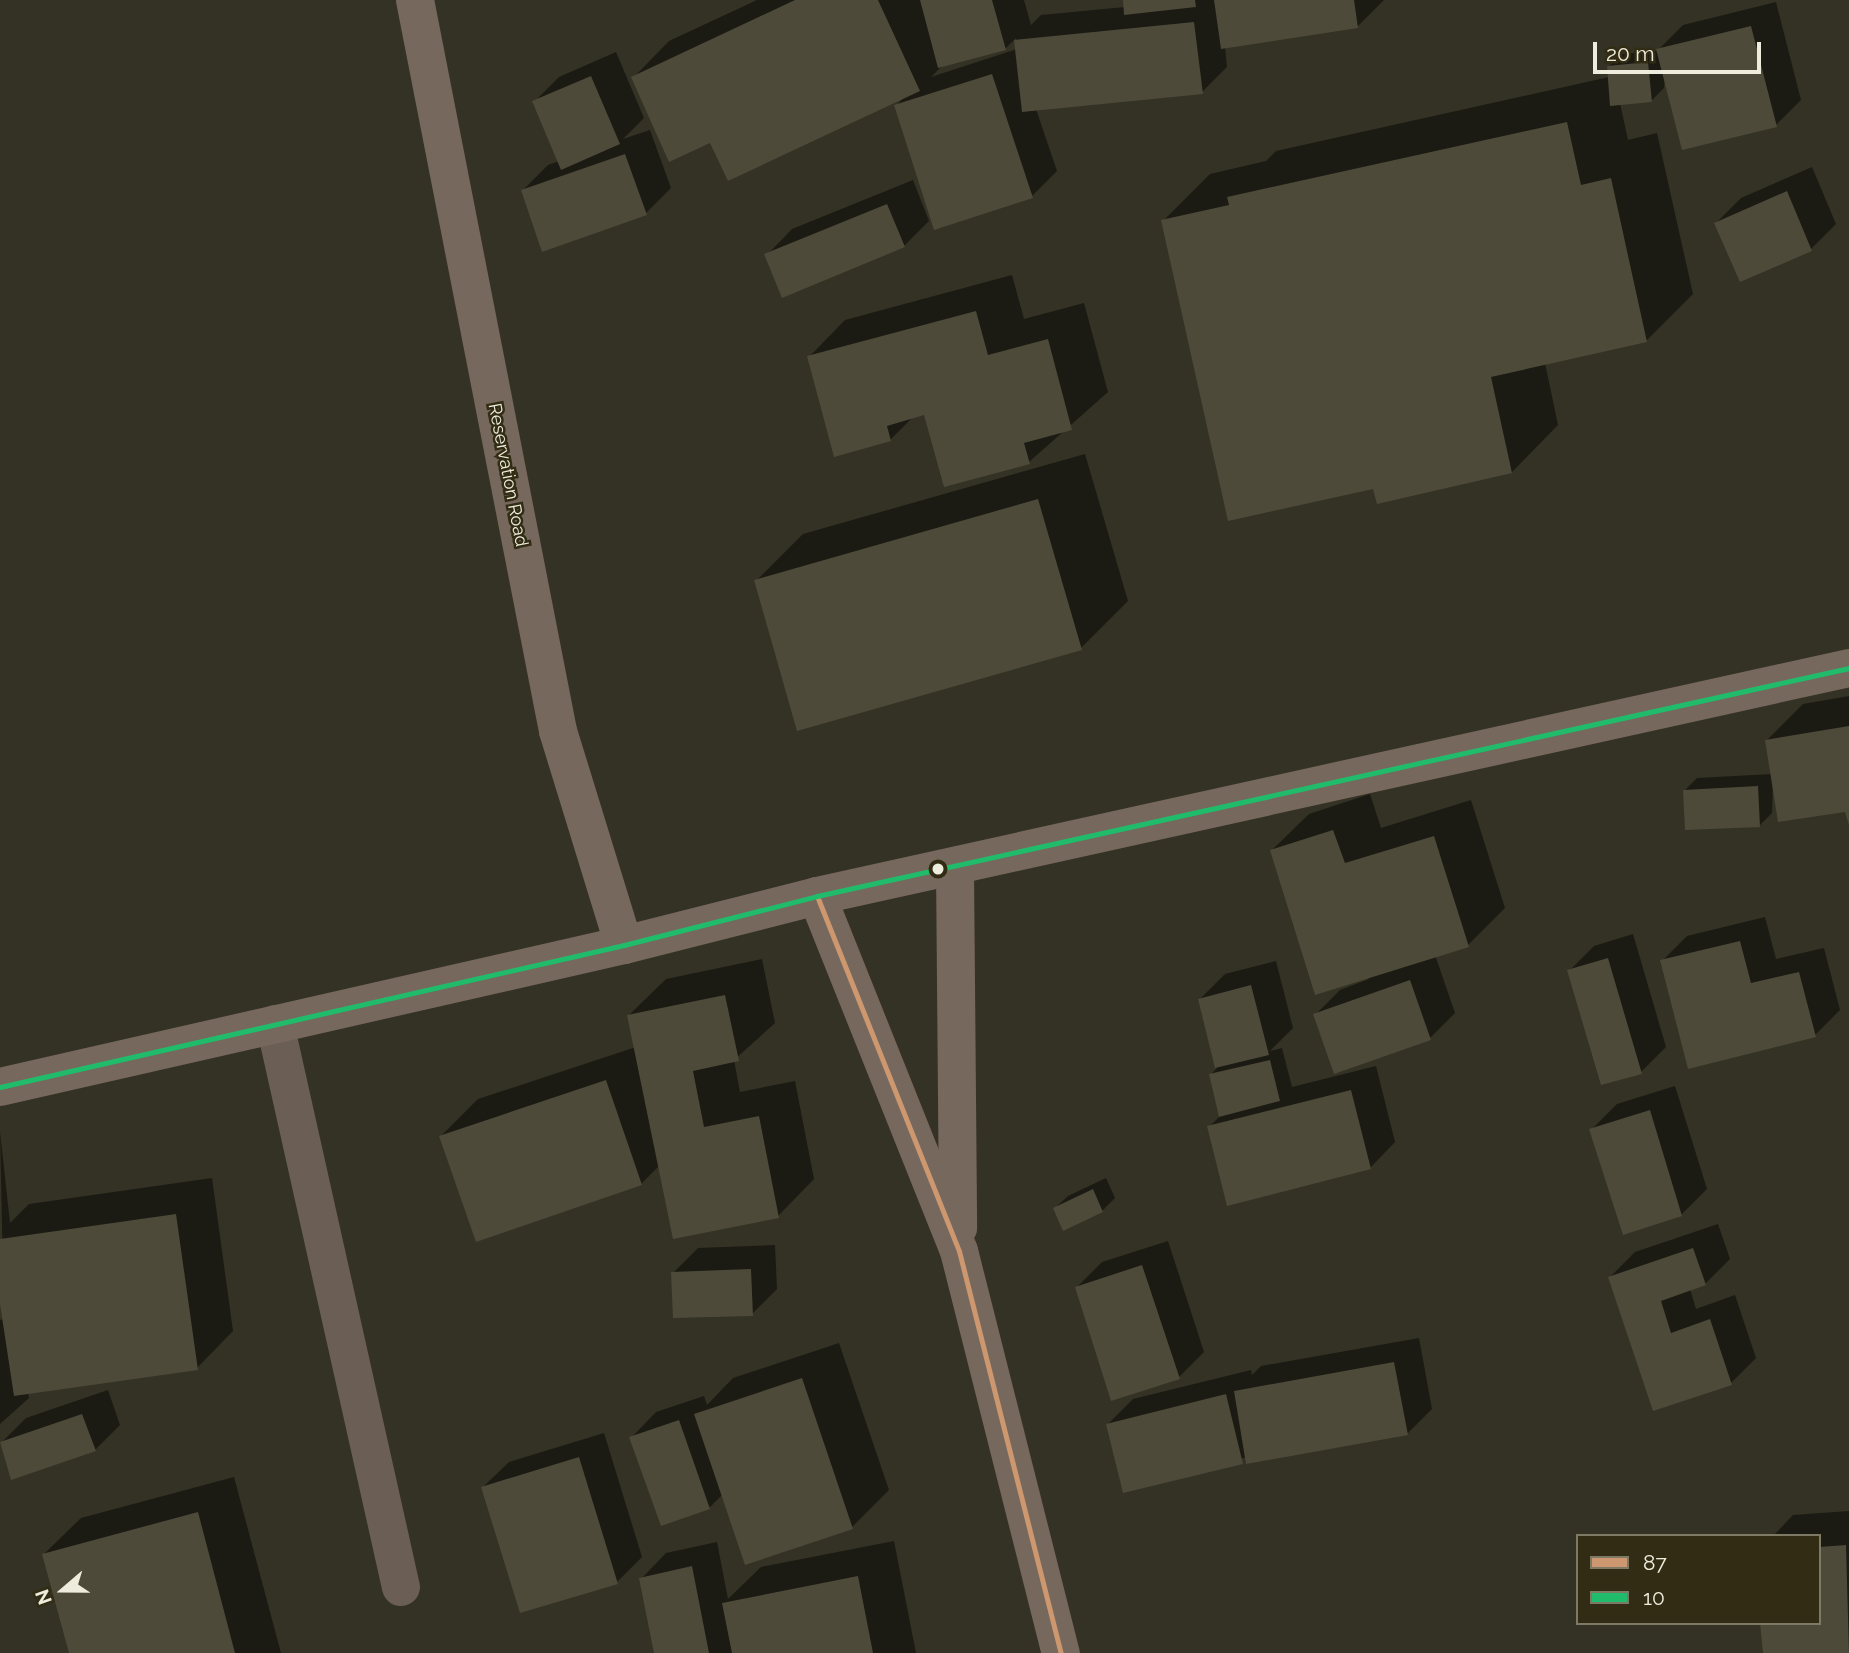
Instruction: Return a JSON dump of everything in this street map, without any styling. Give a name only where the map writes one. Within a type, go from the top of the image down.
[{"type":"street","name":"Reservation Road","points":[[415,0],[558,731],[624,945]]},
{"type":"street","points":[[0,1087],[624,945],[817,896],[955,868],[1849,668]]},
{"type":"street","points":[[955,868],[958,1251]]},
{"type":"street","points":[[817,896],[958,1251],[1061,1653]]},
{"type":"street","points":[[275,1024],[401,1587]]},
{"type":"building","points":[[795,0],[878,0],[920,91],[728,181],[710,143],[669,162],[631,77]]},
{"type":"building","points":[[920,0],[992,0],[1006,50],[938,68]]},
{"type":"building","points":[[1123,0],[1195,0],[1196,7],[1124,15]]},
{"type":"building","points":[[1214,0],[1354,0],[1358,28],[1221,49]]},
{"type":"building","points":[[1194,22],[1203,94],[1022,112],[1014,40]]},
{"type":"building","points":[[1751,26],[1777,127],[1682,150],[1656,49]]},
{"type":"building","points":[[1648,62],[1652,102],[1610,106],[1607,66]]},
{"type":"building","points":[[992,74],[1033,198],[934,230],[894,105]]},
{"type":"building","points":[[591,76],[620,144],[561,170],[532,101]]},
{"type":"building","points":[[1567,122],[1581,185],[1611,178],[1647,342],[1491,377],[1512,473],[1377,504],[1373,489],[1228,521],[1161,220],[1229,205],[1227,197]]},
{"type":"building","points":[[625,154],[647,215],[542,252],[521,190]]},
{"type":"building","points":[[1787,191],[1812,251],[1740,282],[1714,223]]},
{"type":"building","points":[[887,204],[905,247],[782,298],[764,254]]},
{"type":"building","points":[[976,311],[988,355],[1048,339],[1072,430],[1024,443],[1030,464],[944,487],[924,415],[887,426],[891,441],[834,457],[807,356]]},
{"type":"building","points":[[1038,499],[1082,650],[797,731],[754,580]]},
{"type":"building","points":[[1849,726],[1849,825],[1845,812],[1778,822],[1765,740]]},
{"type":"building","points":[[1758,786],[1760,827],[1685,830],[1683,790]]},
{"type":"building","points":[[1333,830],[1345,863],[1434,836],[1469,947],[1315,995],[1270,850]]},
{"type":"building","points":[[1740,941],[1751,983],[1799,972],[1816,1037],[1688,1069],[1660,960]]},
{"type":"building","points":[[1608,958],[1642,1074],[1601,1085],[1567,970]]},
{"type":"building","points":[[1410,980],[1431,1040],[1334,1074],[1313,1014]]},
{"type":"building","points":[[1251,985],[1269,1055],[1215,1068],[1198,999]]},
{"type":"building","points":[[725,995],[739,1061],[693,1071],[704,1127],[759,1116],[779,1218],[673,1239],[627,1015]]},
{"type":"building","points":[[1270,1060],[1280,1101],[1219,1117],[1209,1074]]},
{"type":"building","points":[[606,1080],[642,1185],[476,1242],[439,1136]]},
{"type":"building","points":[[1351,1090],[1371,1169],[1227,1206],[1207,1126]]},
{"type":"building","points":[[1650,1110],[1682,1216],[1623,1235],[1589,1129]]},
{"type":"building","points":[[1093,1189],[1103,1212],[1063,1231],[1053,1208]]},
{"type":"building","points":[[176,1214],[198,1370],[14,1396],[0,1304],[0,1239]]},
{"type":"building","points":[[1693,1248],[1706,1285],[1661,1301],[1671,1333],[1710,1319],[1732,1385],[1653,1411],[1608,1277]]},
{"type":"building","points":[[1142,1265],[1180,1379],[1111,1401],[1075,1287]]},
{"type":"building","points":[[751,1269],[753,1316],[673,1318],[671,1272]]},
{"type":"building","points":[[1394,1362],[1408,1435],[1246,1464],[1234,1391]]},
{"type":"building","points":[[802,1378],[853,1529],[745,1565],[694,1414]]},
{"type":"building","points":[[1226,1394],[1243,1464],[1123,1493],[1106,1424]]},
{"type":"building","points":[[82,1414],[96,1451],[11,1480],[0,1442]]},
{"type":"building","points":[[679,1420],[710,1509],[661,1526],[629,1437]]},
{"type":"building","points":[[579,1457],[618,1584],[520,1613],[481,1487]]},
{"type":"building","points":[[198,1512],[235,1653],[69,1653],[42,1554]]},
{"type":"building","points":[[1846,1545],[1849,1653],[1763,1653],[1760,1625],[1821,1625],[1821,1547]]},
{"type":"building","points":[[692,1566],[709,1653],[654,1653],[639,1578]]},
{"type":"building","points":[[858,1576],[873,1653],[732,1653],[722,1603]]},
{"type":"transit line","name":"10","points":[[0,1087],[624,945],[817,896],[1849,668]]},
{"type":"transit line","name":"87","points":[[817,896],[959,1251],[1061,1653]]}]
